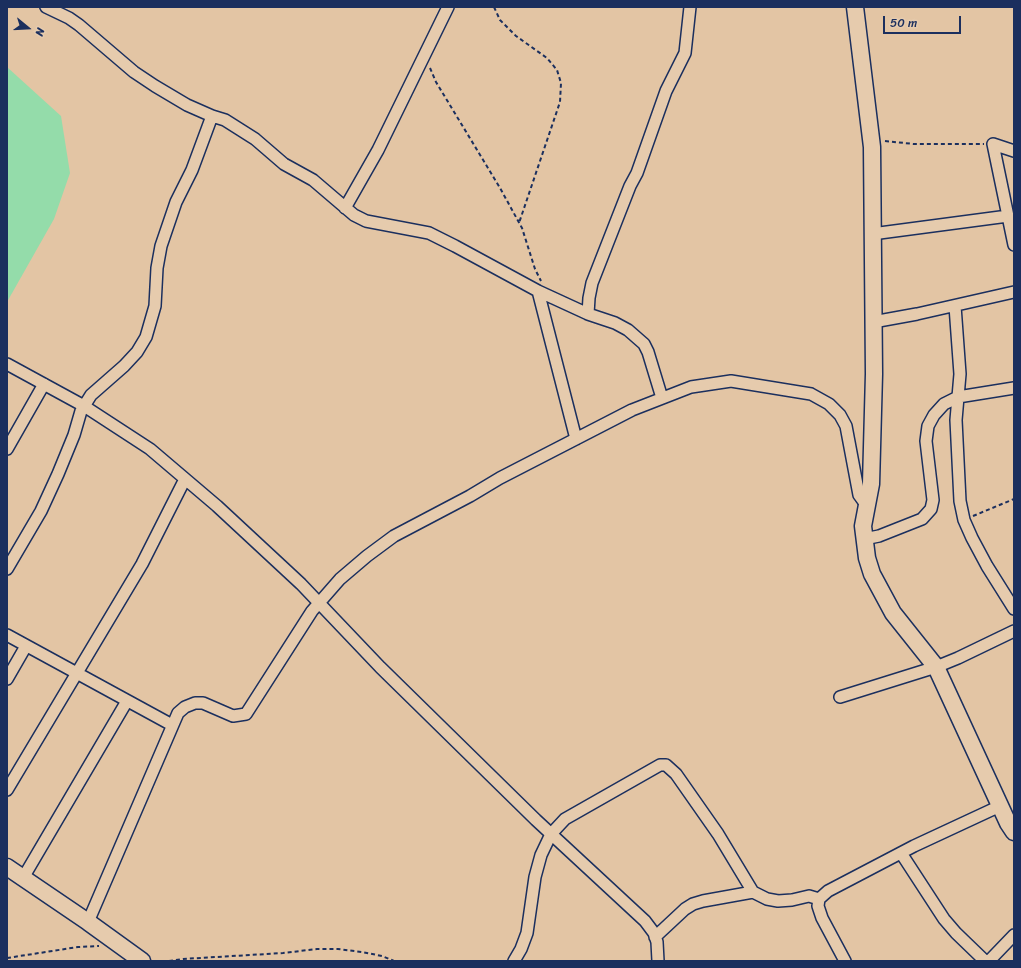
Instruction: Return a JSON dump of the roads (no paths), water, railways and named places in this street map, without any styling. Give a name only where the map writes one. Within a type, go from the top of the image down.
[{"type":"street","points":[[46,7],[69,18],[79,25],[134,72],[150,83],[187,105],[225,120],[255,139],[284,164],[313,180],[345,208],[366,221],[429,233],[538,291],[588,314],[615,323],[628,330],[644,344],[648,352],[662,398]]},
{"type":"street","points":[[345,208],[378,150],[448,7]]},
{"type":"street","points":[[588,314],[592,283],[630,186],[637,173],[666,91],[685,53],[690,7]]},
{"type":"street","points":[[855,7],[871,140],[874,374],[871,484],[863,526],[867,558],[872,574],[893,613],[936,667],[1008,823],[1014,832]]},
{"type":"street","points":[[7,568],[44,505],[58,474],[84,406],[91,395],[124,366],[137,352],[146,337],[155,306],[156,280],[161,246],[176,202],[192,170],[212,116]]},
{"type":"street","points":[[1014,151],[993,144],[1014,245]]},
{"type":"street","points":[[872,234],[1008,216]]},
{"type":"street","points":[[538,291],[576,439]]},
{"type":"street","points":[[874,322],[955,306],[1014,292]]},
{"type":"street","points":[[955,306],[960,374],[956,420],[960,501],[964,520],[972,538],[986,566],[1014,609]]},
{"type":"street","points":[[7,364],[84,406],[150,449],[217,506],[301,584],[386,672],[551,834],[645,921],[654,933],[657,942],[658,961]]},
{"type":"street","points":[[88,922],[178,713],[185,707],[195,703],[203,703],[233,716],[246,714],[312,611],[340,579],[394,536],[470,496],[500,478],[632,410],[691,387],[731,381],[811,394],[829,404],[840,415],[846,426],[857,488],[859,495],[867,506]]},
{"type":"street","points":[[7,449],[44,384]]},
{"type":"street","points":[[864,539],[880,536],[922,519],[932,509],[933,500],[926,441],[928,426],[934,415],[944,404],[958,397],[1014,388]]},
{"type":"street","points":[[7,790],[142,564],[186,480]]},
{"type":"street","points":[[840,697],[936,667],[1014,631]]},
{"type":"street","points":[[7,635],[172,724]]},
{"type":"street","points":[[7,679],[26,646]]},
{"type":"street","points":[[23,878],[127,700]]},
{"type":"street","points":[[514,961],[521,949],[526,933],[535,877],[541,855],[551,834],[565,819],[660,765],[666,765],[676,774],[718,834],[753,892],[767,899],[778,901],[810,896],[819,899]]},
{"type":"street","points":[[845,961],[822,918],[818,906],[819,899],[828,891],[901,853],[1000,806]]},
{"type":"street","points":[[901,853],[944,919],[985,961]]},
{"type":"street","points":[[7,867],[142,961]]},
{"type":"street","points":[[655,937],[685,909],[693,904],[753,892]]},
{"type":"street","points":[[988,961],[1014,936]]}]
